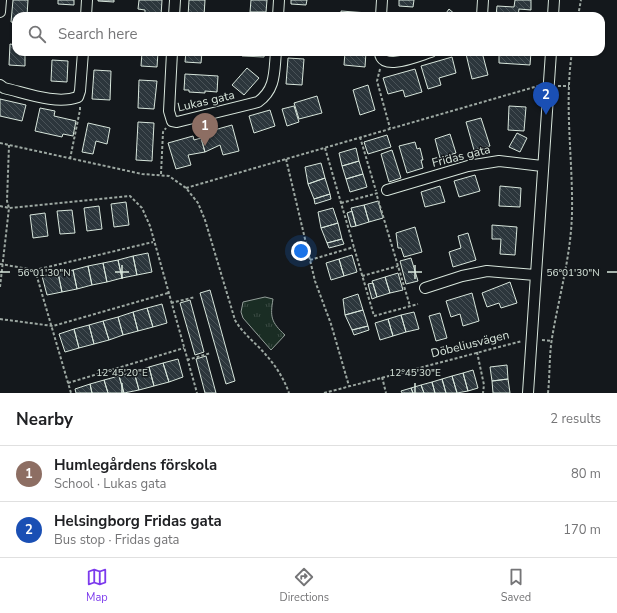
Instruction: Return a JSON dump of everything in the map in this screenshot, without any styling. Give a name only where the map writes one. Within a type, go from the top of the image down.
[{"type":"street","points":[[0,12],[1,0]]},
{"type":"street","points":[[86,12],[87,0]]},
{"type":"street","points":[[174,12],[175,0]]},
{"type":"street","points":[[278,12],[279,0]]},
{"type":"street","points":[[381,12],[382,0]]},
{"type":"street","points":[[482,12],[483,0]]},
{"type":"street","points":[[553,12],[554,0]]},
{"type":"street","points":[[0,85],[4,88],[68,101],[78,97],[80,91],[83,56]]},
{"type":"street","name":"Lukas gata","points":[[172,56],[169,111],[172,120],[184,122],[258,102],[268,95],[274,78],[276,56]]},
{"type":"street","points":[[382,57],[399,62],[418,56]]},
{"type":"street","points":[[528,393],[542,166],[551,56]]},
{"type":"street","name":"Fridas gata","points":[[387,190],[468,166],[499,161],[542,166]]},
{"type":"street","points":[[425,288],[462,276],[487,270],[535,275]]},
{"type":"path","points":[[579,12],[581,0]]},
{"type":"path","points":[[548,393],[552,340],[567,267],[572,213],[569,86],[572,56]]},
{"type":"path","points":[[382,57],[377,81],[390,128]]},
{"type":"path","points":[[186,188],[540,85],[569,86]]},
{"type":"path","points":[[70,158],[80,110],[78,97]]},
{"type":"path","points":[[161,174],[163,132],[172,120]]},
{"type":"path","points":[[360,137],[410,306]]},
{"type":"path","points":[[0,143],[142,174],[161,174],[169,176],[186,188],[198,203],[205,220],[235,320],[244,334],[272,362],[283,379],[289,393]]},
{"type":"path","points":[[0,287],[1,264],[9,208],[7,201],[9,145]]},
{"type":"path","points":[[325,148],[374,316],[418,304]]},
{"type":"path","points":[[286,160],[310,260],[349,386]]},
{"type":"path","points":[[341,203],[387,190]]},
{"type":"path","points":[[0,206],[9,208],[130,196],[142,208],[150,226],[153,242],[197,393]]},
{"type":"path","points":[[1,264],[35,270],[153,242]]},
{"type":"path","points":[[310,260],[354,247]]},
{"type":"path","points":[[362,276],[398,265]]},
{"type":"path","points":[[35,270],[53,326],[71,393]]},
{"type":"path","points":[[0,319],[53,326],[168,294]]},
{"type":"path","points":[[171,303],[195,297]]},
{"type":"path","name":"Döbeliusvägen","points":[[324,393],[531,339],[552,340]]},
{"type":"path","points":[[68,383],[184,348]]},
{"type":"path","points":[[477,352],[484,385],[484,393]]},
{"type":"path","points":[[187,360],[211,353]]},
{"type":"path","points":[[382,377],[386,393]]},
{"type":"green space","points":[[265,297],[273,299],[272,315],[274,323],[285,335],[271,350],[243,318],[241,312],[243,302]]},
{"type":"building","points":[[13,0],[28,0],[27,12],[12,12],[11,22]]},
{"type":"building","points":[[58,0],[74,0],[74,5],[58,4]]},
{"type":"building","points":[[114,0],[114,2],[98,1]]},
{"type":"building","points":[[139,0],[162,0],[161,12],[145,12],[145,10],[138,9]]},
{"type":"building","points":[[189,0],[205,0],[204,12],[188,12]]},
{"type":"building","points":[[251,0],[267,0],[266,12],[250,12]]},
{"type":"building","points":[[291,0],[307,0],[306,5],[291,4]]},
{"type":"building","points":[[399,0],[414,0],[413,7],[399,6]]},
{"type":"building","points":[[515,0],[531,0],[531,10],[519,9],[519,12],[496,12],[497,6],[514,7]]},
{"type":"building","points":[[10,44],[12,44],[12,56],[25,56],[25,66],[9,65]]},
{"type":"building","points":[[142,56],[158,56],[157,67],[141,66]]},
{"type":"building","points":[[186,56],[202,56],[201,63],[185,62]]},
{"type":"building","points":[[242,56],[264,56],[264,57]]},
{"type":"building","points":[[345,56],[366,56],[365,67],[344,65]]},
{"type":"building","points":[[466,56],[483,56],[488,75],[472,79]]},
{"type":"building","points":[[499,56],[531,56],[530,65],[499,63]]},
{"type":"building","points":[[452,57],[456,73],[439,78],[441,85],[428,89],[421,66]]},
{"type":"building","points":[[288,58],[304,59],[302,85],[286,84]]},
{"type":"building","points":[[52,60],[68,61],[67,82],[51,81]]},
{"type":"building","points":[[247,68],[259,78],[244,95],[232,85]]},
{"type":"building","points":[[415,69],[422,92],[405,97],[403,90],[388,94],[383,78]]},
{"type":"building","points":[[94,70],[111,71],[110,100],[92,99]]},
{"type":"building","points":[[185,74],[218,76],[217,92],[205,91],[205,93],[189,92],[189,90],[184,90]]},
{"type":"building","points":[[139,80],[157,81],[154,109],[138,108]]},
{"type":"building","points":[[368,85],[375,110],[360,115],[353,90]]},
{"type":"building","points":[[317,96],[322,113],[299,119],[294,103]]},
{"type":"building","points":[[0,99],[26,105],[22,121],[0,116]]},
{"type":"building","points":[[294,106],[299,122],[287,126],[282,109]]},
{"type":"building","points":[[509,106],[526,107],[524,131],[508,130]]},
{"type":"building","points":[[40,108],[55,111],[54,116],[76,121],[73,136],[63,134],[62,137],[35,131]]},
{"type":"building","points":[[270,110],[275,126],[254,133],[249,116]]},
{"type":"building","points":[[481,118],[490,146],[474,150],[466,122]]},
{"type":"building","points":[[138,122],[154,123],[152,161],[136,160]]},
{"type":"building","points":[[88,123],[110,128],[107,144],[96,141],[93,154],[82,152]]},
{"type":"building","points":[[232,125],[239,151],[223,155],[220,145],[205,152],[201,138],[208,136],[207,132]]},
{"type":"building","points":[[517,133],[527,138],[520,152],[509,147]]},
{"type":"building","points":[[450,134],[456,153],[440,158],[435,139]]},
{"type":"building","points":[[387,135],[391,147],[368,154],[364,142]]},
{"type":"building","points":[[193,136],[194,140],[201,138],[205,152],[188,155],[191,165],[176,169],[168,143]]},
{"type":"building","points":[[415,142],[417,149],[420,148],[423,168],[407,173],[399,146]]},
{"type":"building","points":[[356,148],[359,161],[342,166],[339,153]]},
{"type":"building","points":[[392,150],[401,178],[389,182],[381,154]]},
{"type":"building","points":[[359,161],[363,174],[346,179],[342,166]]},
{"type":"building","points":[[321,163],[325,178],[308,184],[305,167]]},
{"type":"building","points":[[363,174],[367,187],[350,192],[346,179]]},
{"type":"building","points":[[475,175],[480,191],[459,197],[454,181]]},
{"type":"building","points":[[325,178],[330,194],[314,199],[308,184]]},
{"type":"building","points":[[440,186],[445,202],[425,207],[421,192]]},
{"type":"building","points":[[500,186],[521,188],[520,207],[499,206]]},
{"type":"building","points":[[330,194],[331,199],[315,204],[314,199]]},
{"type":"building","points":[[378,201],[383,218],[369,222],[364,205]]},
{"type":"building","points":[[126,202],[129,225],[114,227],[111,204]]},
{"type":"building","points":[[364,205],[369,222],[356,226],[351,208]]},
{"type":"building","points":[[99,206],[102,229],[87,231],[84,208]]},
{"type":"building","points":[[333,208],[338,223],[321,228],[318,212]]},
{"type":"building","points":[[72,210],[75,233],[60,234],[57,211]]},
{"type":"building","points":[[352,211],[356,226],[351,227],[347,213]]},
{"type":"building","points":[[45,213],[48,236],[33,238],[30,215]]},
{"type":"building","points":[[338,223],[342,239],[327,243],[321,228]]},
{"type":"building","points":[[492,225],[517,227],[515,255],[500,254],[501,239],[492,239]]},
{"type":"building","points":[[415,227],[422,252],[404,257],[401,248],[398,248],[396,233]]},
{"type":"building","points":[[468,233],[476,260],[453,267],[449,252],[461,248],[458,236]]},
{"type":"building","points":[[342,239],[344,244],[329,248],[327,243]]},
{"type":"building","points":[[148,253],[152,272],[137,275],[133,256]]},
{"type":"building","points":[[352,255],[357,272],[344,276],[339,259]]},
{"type":"building","points":[[133,256],[137,275],[122,278],[118,260]]},
{"type":"building","points":[[411,258],[418,281],[406,284],[400,261]]},
{"type":"building","points":[[339,259],[344,276],[331,280],[326,263]]},
{"type":"building","points":[[118,260],[122,278],[107,282],[103,263]]},
{"type":"building","points":[[103,263],[107,282],[92,285],[88,266]]},
{"type":"building","points":[[88,266],[92,285],[77,289],[73,270]]},
{"type":"building","points":[[73,270],[77,289],[62,292],[58,273]]},
{"type":"building","points":[[58,273],[62,292],[47,295],[42,276]]},
{"type":"building","points":[[398,273],[403,290],[390,293],[385,277]]},
{"type":"building","points":[[385,277],[390,293],[377,297],[372,281]]},
{"type":"building","points":[[510,282],[517,303],[501,308],[499,303],[487,307],[482,293]]},
{"type":"building","points":[[373,283],[377,297],[372,299],[368,284]]},
{"type":"building","points":[[210,290],[235,381],[226,384],[200,293]]},
{"type":"building","points":[[472,293],[479,321],[463,326],[460,314],[451,317],[446,301]]},
{"type":"building","points":[[358,294],[363,310],[345,315],[343,299]]},
{"type":"building","points":[[190,300],[204,352],[195,355],[180,303]]},
{"type":"building","points":[[162,304],[167,323],[153,327],[147,308]]},
{"type":"building","points":[[147,308],[153,327],[138,331],[133,312]]},
{"type":"building","points":[[363,310],[368,326],[352,330],[345,315]]},
{"type":"building","points":[[133,312],[138,331],[123,335],[118,317]]},
{"type":"building","points":[[414,312],[419,329],[406,332],[401,315]]},
{"type":"building","points":[[440,313],[447,338],[436,341],[429,316]]},
{"type":"building","points":[[401,315],[406,332],[393,336],[388,319]]},
{"type":"building","points":[[118,317],[123,335],[109,340],[103,321]]},
{"type":"building","points":[[388,319],[393,336],[380,340],[375,323]]},
{"type":"building","points":[[103,321],[109,340],[94,344],[89,325]]},
{"type":"building","points":[[89,325],[94,344],[79,348],[74,329]]},
{"type":"building","points":[[368,326],[369,330],[354,335],[352,330]]},
{"type":"building","points":[[74,329],[79,348],[65,352],[59,334]]},
{"type":"building","points":[[206,356],[216,393],[205,393],[196,359]]},
{"type":"building","points":[[178,359],[183,377],[169,382],[163,363]]},
{"type":"building","points":[[163,363],[169,382],[154,386],[149,367]]},
{"type":"building","points":[[507,365],[508,379],[492,381],[490,367]]},
{"type":"building","points":[[149,367],[154,386],[139,390],[134,372]]},
{"type":"building","points":[[473,370],[478,388],[468,391],[463,373]]},
{"type":"building","points":[[134,372],[139,390],[124,393],[119,376]]},
{"type":"building","points":[[463,373],[468,391],[457,393],[452,376]]},
{"type":"building","points":[[119,376],[124,393],[108,393],[104,380]]},
{"type":"building","points":[[452,376],[457,393],[446,393],[442,379]]},
{"type":"building","points":[[442,379],[446,393],[435,393],[432,382]]},
{"type":"building","points":[[508,379],[510,393],[493,393],[492,381]]},
{"type":"building","points":[[104,380],[108,393],[92,393],[90,384]]},
{"type":"building","points":[[432,382],[435,393],[424,393],[421,385]]},
{"type":"building","points":[[90,384],[92,393],[76,393],[75,389]]},
{"type":"building","points":[[421,385],[424,393],[413,393],[411,388]]},
{"type":"building","points":[[411,388],[413,393],[402,393],[401,391]]},
{"type":"place","name":"Helsingborg Fridas gata","points":[[546,115]]},
{"type":"place","name":"Humlegårdens förskola","points":[[205,146]]}]
